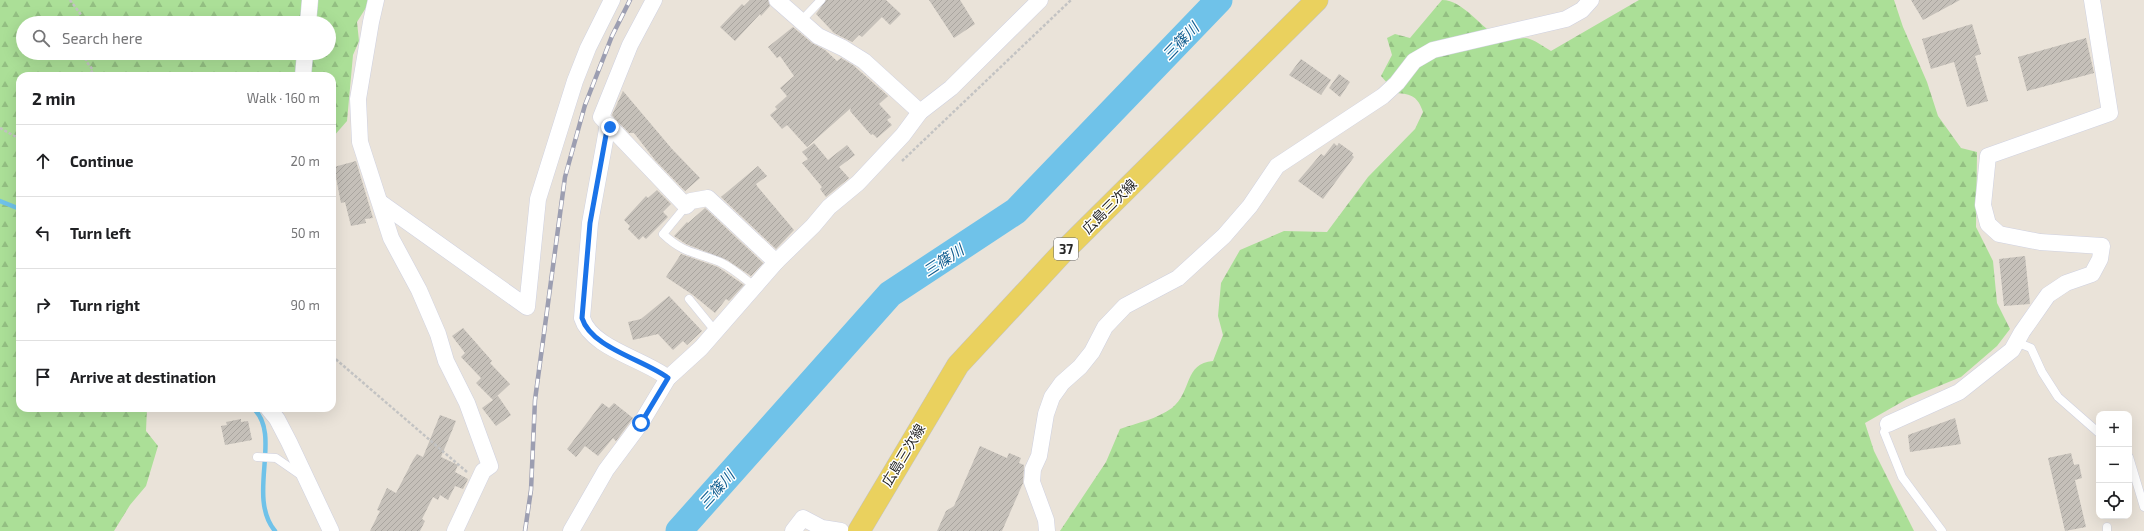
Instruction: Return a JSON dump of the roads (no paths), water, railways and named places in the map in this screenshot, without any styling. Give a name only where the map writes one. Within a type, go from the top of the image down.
[{"type":"main road","name":"広島三次線","points":[[859,531],[958,365],[1063,252],[1316,0]]},
{"type":"street","points":[[309,16],[310,0]]},
{"type":"street","points":[[376,0],[358,99],[358,121],[365,162],[381,203],[391,238],[419,290],[438,334],[446,361],[467,403],[490,466],[483,471],[455,531]]},
{"type":"street","points":[[381,203],[527,307],[538,199],[575,81],[588,48],[612,0]]},
{"type":"street","points":[[654,0],[630,45],[601,117],[686,206],[691,201],[708,198],[776,262]]},
{"type":"street","points":[[777,0],[802,20],[818,36],[843,48],[864,61],[920,112]]},
{"type":"street","points":[[571,531],[606,470],[641,423],[668,378],[689,360],[716,332],[776,262],[813,226],[829,207],[858,183],[903,135],[920,112],[951,88],[1040,0]]},
{"type":"street","points":[[1047,531],[1046,520],[1032,482],[1033,469],[1039,456],[1046,414],[1052,397],[1062,383],[1080,367],[1092,352],[1105,327],[1125,306],[1178,278],[1239,219],[1278,166],[1383,96],[1397,83],[1414,61],[1423,55],[1444,47],[1566,19],[1582,10],[1591,0]]},
{"type":"street","points":[[1888,424],[1959,392],[2012,350],[2048,295],[2066,283],[2092,274],[2100,259],[2102,246],[2040,242],[1999,234],[1988,224],[1983,205],[1988,156],[2110,113],[2092,0]]},
{"type":"street","points":[[303,72],[304,60]]},
{"type":"street","points":[[608,124],[590,223],[582,318],[584,326],[594,336],[610,347],[658,370],[668,378]]},
{"type":"street","points":[[271,412],[290,442],[331,531]]},
{"type":"street","points":[[793,531],[803,518],[822,528],[841,531]]},
{"type":"lane","points":[[802,20],[821,0]]},
{"type":"lane","points":[[686,206],[663,234],[684,251],[711,259],[731,268],[755,287]]},
{"type":"lane","points":[[689,299],[716,332]]},
{"type":"lane","points":[[2016,342],[2031,348],[2042,372],[2058,397],[2096,430]]},
{"type":"lane","points":[[1888,424],[1884,432],[1902,477],[1942,531]]},
{"type":"lane","points":[[258,457],[271,457],[283,462],[306,478]]},
{"type":"lane","points":[[2132,466],[2144,507]]},
{"type":"waterway","name":"三篠川","points":[[679,531],[890,294],[1016,211],[1219,0]]},
{"type":"waterway","points":[[0,201],[16,207]]},
{"type":"waterway","points":[[256,412],[261,420],[265,434],[263,484],[264,501],[267,517],[275,531]]},
{"type":"railway","points":[[525,531],[531,490],[535,400],[565,177],[585,105],[612,36],[630,0]]}]
